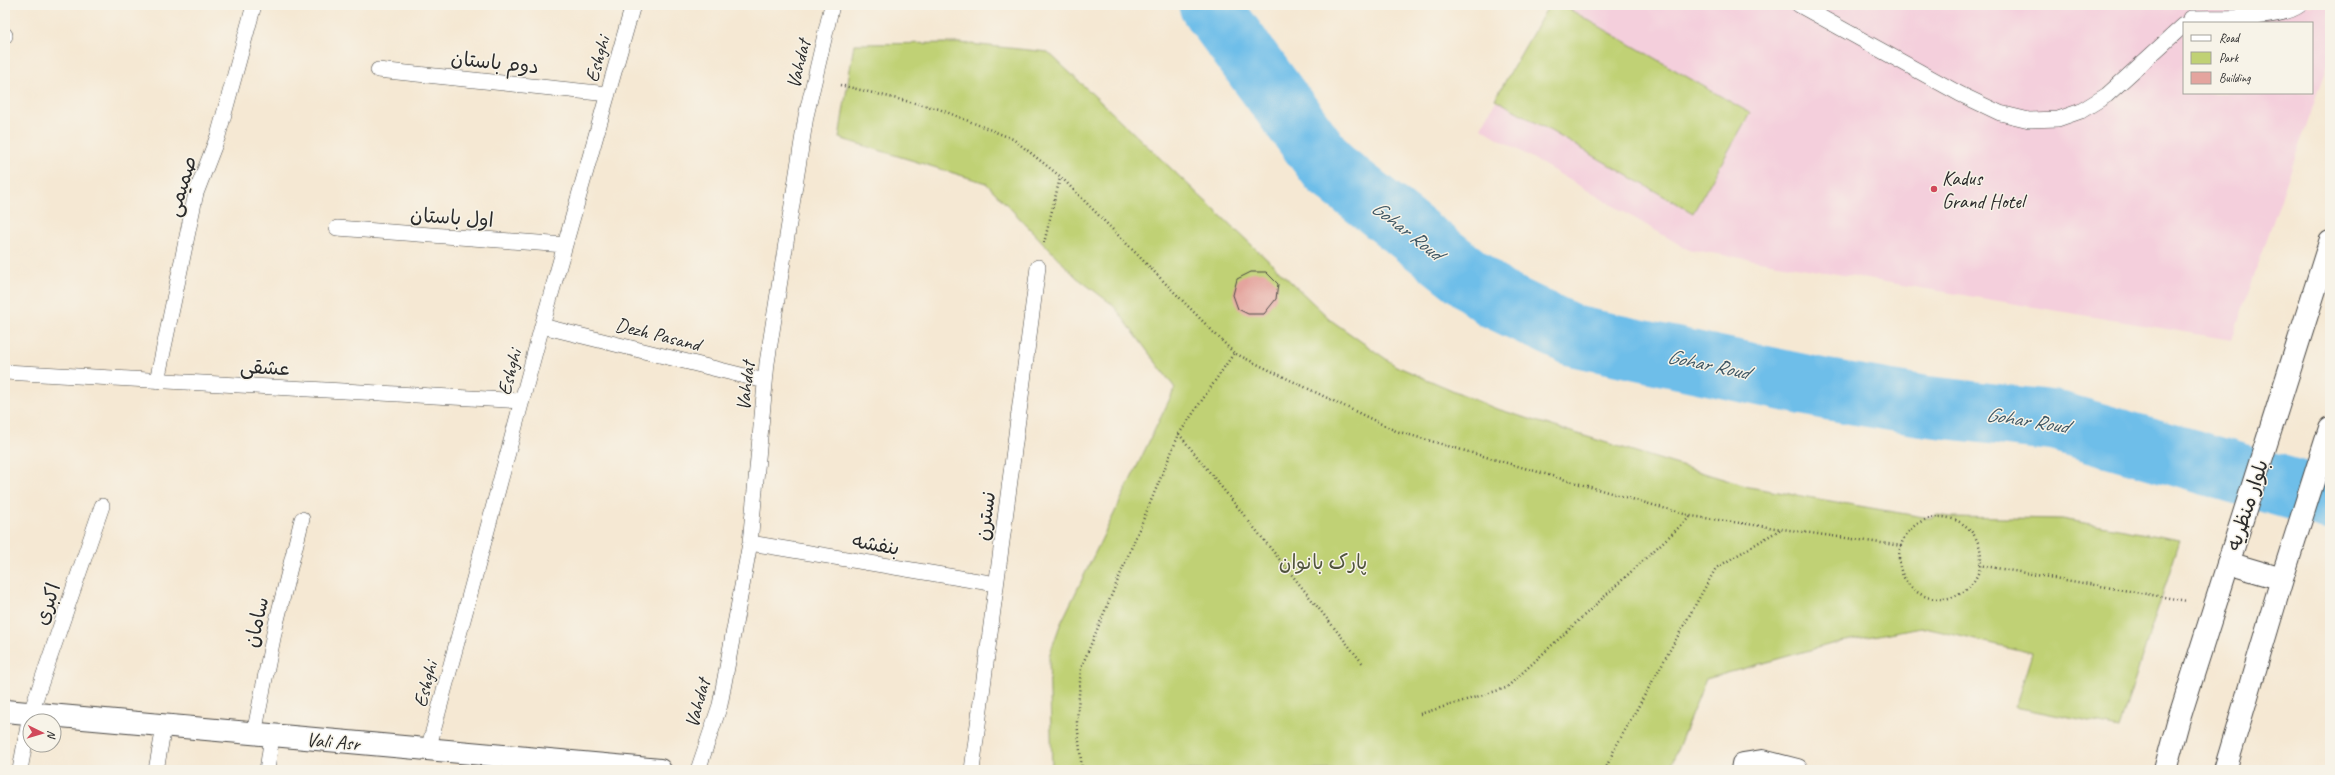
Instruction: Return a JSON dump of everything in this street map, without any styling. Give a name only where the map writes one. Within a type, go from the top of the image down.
[{"type":"main road","name":"بلوار منظریه","points":[[2165,770],[2178,722],[2330,242]]},
{"type":"main road","points":[[2225,770],[2282,578],[2330,428]]},
{"type":"main road","points":[[2229,562],[2282,578]]},
{"type":"main road","name":"Vali Asr","points":[[5,711],[22,714]]},
{"type":"main road","name":"Vali Asr","points":[[62,718],[428,750],[526,764],[660,770]]},
{"type":"main road","points":[[1742,770],[1743,764],[1762,761],[1797,770]]},
{"type":"lane","name":"صمیمی","points":[[157,381],[196,193],[218,136],[254,5]]},
{"type":"lane","name":"Eshghi","points":[[428,750],[542,326],[633,5]]},
{"type":"lane","name":"Vahdat","points":[[698,770],[720,704],[750,543],[765,381],[806,116],[832,5]]},
{"type":"lane","points":[[1799,5],[1960,94],[2000,113],[2029,120],[2058,119],[2081,111],[2107,95],[2183,26]]},
{"type":"lane","points":[[2187,22],[2207,5]]},
{"type":"lane","points":[[2187,22],[2256,17],[2293,11],[2300,5]]},
{"type":"lane","name":"دوم باستان","points":[[378,70],[608,94]]},
{"type":"lane","name":"اول باستان","points":[[337,228],[565,245]]},
{"type":"lane","name":"نسترن","points":[[972,770],[1038,267]]},
{"type":"lane","name":"Dezh Pasand","points":[[542,326],[765,381]]},
{"type":"lane","name":"عشقی","points":[[5,372],[522,400]]},
{"type":"lane","name":"اکبری","points":[[31,713],[102,506]]},
{"type":"lane","name":"سامان","points":[[266,770],[263,735],[275,628],[302,519]]},
{"type":"lane","name":"بنفشه","points":[[750,543],[996,584]]},
{"type":"lane","points":[[156,770],[164,727]]},
{"type":"lane","name":"اکبری","points":[[20,770],[23,753]]},
{"type":"path","points":[[815,79],[939,109],[1013,140],[1060,177],[1234,353],[1396,431],[1691,516],[1902,546]]},
{"type":"path","points":[[1038,267],[1060,177]]},
{"type":"path","points":[[1082,770],[1077,722],[1081,668],[1179,434],[1234,353]]},
{"type":"path","points":[[1179,434],[1364,665]]},
{"type":"path","points":[[1420,714],[1506,688],[1691,516]]},
{"type":"path","points":[[1950,517],[1972,531],[1982,556],[1979,565],[1975,581],[1954,598],[1927,598],[1906,583],[1898,557],[1907,532],[1929,518],[1950,517]]},
{"type":"path","points":[[1605,770],[1615,748],[1716,568],[1781,529]]},
{"type":"path","points":[[1979,565],[2215,606]]},
{"type":"shaded area","name":"Kadus Grand Hotel","points":[[1549,5],[2330,5],[2330,57],[2232,340],[1687,249],[1481,128]]},
{"type":"green space","points":[[1549,5],[1562,5],[1750,113],[1693,213],[1495,99]]},
{"type":"green space","name":"پارک بانوان","points":[[960,43],[1048,52],[1332,321],[1396,366],[1494,408],[1749,487],[1929,518],[1938,515],[1950,517],[2062,519],[2180,540],[2119,728],[2015,707],[2032,653],[1921,627],[1835,643],[1706,679],[1669,770],[1052,770],[1049,656],[1060,625],[1175,388],[1113,305],[1076,277],[986,183],[839,138],[854,44]]},
{"type":"building","points":[[1251,272],[1266,272],[1278,284],[1276,299],[1264,314],[1248,314],[1238,309],[1233,295],[1237,279]]},
{"type":"waterway","name":"Gohar Roud","points":[[1209,5],[1330,169],[1496,299],[1574,336],[1824,389],[1924,406],[2055,421],[2330,500]]},
{"type":"place","name":"Kadus Grand Hotel","points":[[1934,189]]}]
